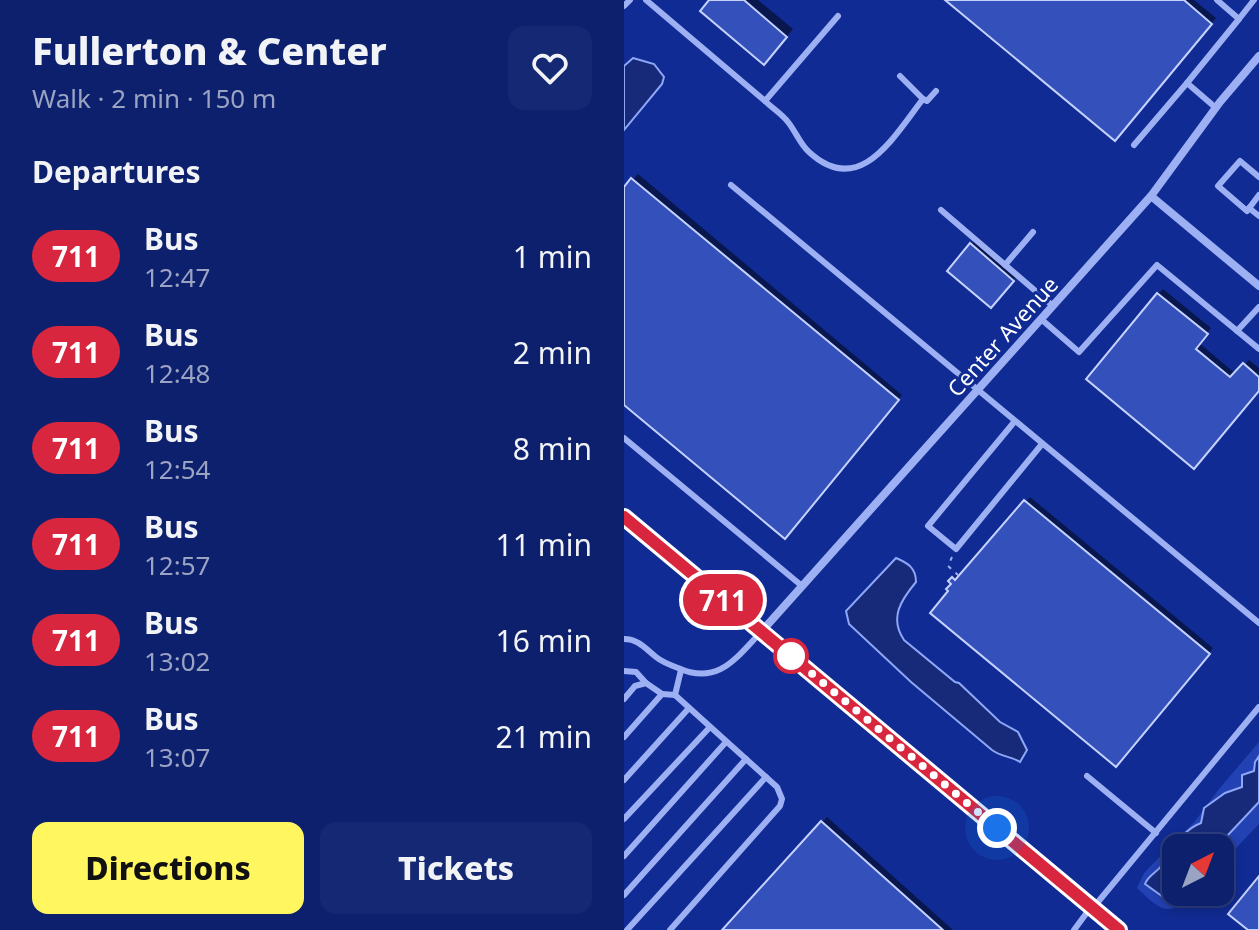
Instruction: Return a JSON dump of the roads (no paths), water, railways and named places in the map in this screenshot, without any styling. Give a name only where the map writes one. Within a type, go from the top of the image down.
[{"type":"street","name":"Center Avenue","points":[[761,632],[1151,196],[1259,56]]},
{"type":"street","points":[[1151,196],[1257,282]]},
{"type":"street","points":[[624,517],[1119,930]]},
{"type":"lane","points":[[624,6],[630,0]]},
{"type":"lane","points":[[646,0],[788,121],[808,152],[835,169],[848,170],[871,161],[923,99]]},
{"type":"lane","points":[[1217,0],[1239,19]]},
{"type":"lane","points":[[1134,145],[1254,0]]},
{"type":"lane","points":[[765,101],[838,16]]},
{"type":"lane","points":[[900,76],[927,101],[936,91]]},
{"type":"lane","points":[[1187,83],[1216,108]]},
{"type":"lane","points":[[1259,177],[1240,161],[1218,186],[1247,211],[1259,195]]},
{"type":"lane","points":[[731,185],[1259,623]]},
{"type":"lane","points":[[1249,208],[1259,216]]},
{"type":"lane","points":[[941,210],[1053,306]]},
{"type":"lane","points":[[1005,265],[1033,232]]},
{"type":"lane","points":[[1041,319],[1079,352],[1157,265],[1259,349]]},
{"type":"lane","points":[[1237,331],[1259,307]]},
{"type":"lane","points":[[1015,421],[928,526],[956,549],[1042,444]]},
{"type":"lane","points":[[624,438],[802,586]]},
{"type":"lane","points":[[624,639],[642,644],[659,659],[696,676],[714,674],[731,663],[761,632]]},
{"type":"lane","points":[[675,695],[681,670]]},
{"type":"lane","points":[[624,671],[636,672],[662,694],[675,695],[777,787],[782,799],[780,806],[670,930]]},
{"type":"lane","points":[[624,699],[635,686],[646,683]]},
{"type":"lane","points":[[624,737],[662,694]]},
{"type":"lane","points":[[1074,930],[1259,707]]},
{"type":"lane","points":[[624,780],[689,708]]},
{"type":"lane","points":[[624,819],[710,727]]},
{"type":"lane","points":[[624,856],[726,742]]},
{"type":"lane","points":[[624,895],[746,759]]},
{"type":"lane","points":[[1087,776],[1156,833]]},
{"type":"lane","points":[[627,930],[766,777]]}]
